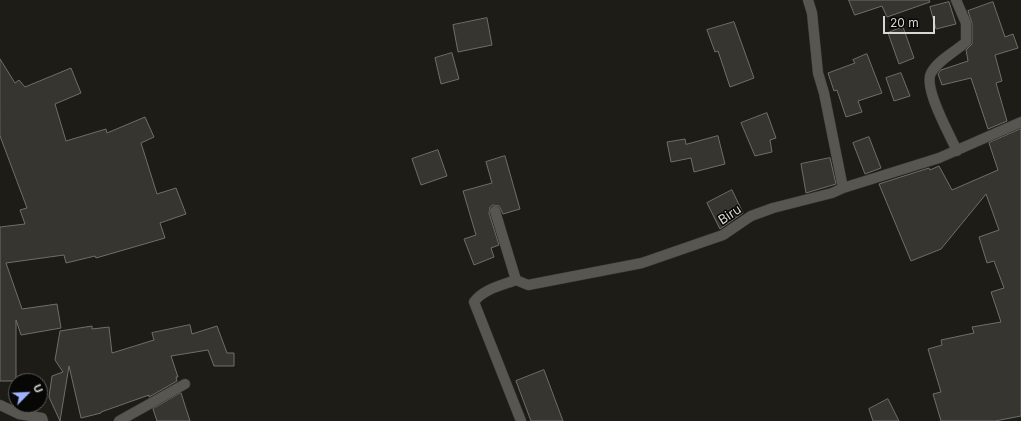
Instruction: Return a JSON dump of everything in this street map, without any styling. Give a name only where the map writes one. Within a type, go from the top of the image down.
[{"type":"street","points":[[808,0],[812,13],[818,73],[824,93],[843,188]]},
{"type":"street","points":[[956,0],[966,23],[966,42],[936,66],[930,75],[932,94],[957,151]]},
{"type":"street","name":"Biru","points":[[516,280],[528,285],[642,263],[723,235],[751,216],[773,208],[832,193],[843,188],[957,151],[992,133],[1021,122]]},
{"type":"street","points":[[495,211],[516,280],[484,292],[478,296],[474,302],[521,421]]},
{"type":"street","points":[[119,421],[185,384]]},
{"type":"street","points":[[0,405],[19,414],[45,420]]},
{"type":"building","points":[[849,0],[929,0],[930,2],[887,17],[882,6],[855,15]]},
{"type":"building","points":[[949,2],[956,24],[936,29],[930,7]]},
{"type":"building","points":[[993,2],[1005,37],[1013,34],[1018,48],[995,55],[1002,81],[996,83],[1007,121],[988,129],[971,78],[942,85],[938,74],[941,70],[968,61],[966,50],[972,44],[972,23],[968,11]]},
{"type":"building","points":[[487,18],[492,45],[458,52],[453,25]]},
{"type":"building","points":[[734,22],[754,78],[730,87],[718,51],[715,52],[707,30]]},
{"type":"building","points":[[903,27],[914,58],[899,64],[888,33]]},
{"type":"building","points":[[452,53],[459,79],[441,84],[435,58]]},
{"type":"building","points":[[867,54],[882,93],[858,101],[862,112],[846,117],[837,90],[834,91],[828,73],[855,63],[853,60]]},
{"type":"building","points":[[0,59],[15,83],[19,80],[25,87],[71,68],[81,93],[55,104],[66,141],[106,129],[107,133],[145,117],[154,137],[141,143],[157,194],[176,188],[186,214],[160,223],[165,238],[96,258],[95,256],[66,263],[64,255],[6,263],[22,309],[57,304],[61,328],[21,335],[16,320],[16,373],[8,373],[8,381],[0,381],[0,227],[25,224],[20,210],[27,208],[0,136]]},
{"type":"building","points":[[901,73],[910,96],[894,101],[886,78]]},
{"type":"building","points":[[767,113],[776,138],[770,140],[772,152],[755,156],[741,123]]},
{"type":"building","points":[[1021,129],[1021,416],[995,421],[941,421],[933,394],[941,392],[928,349],[942,345],[941,340],[974,333],[972,327],[1001,322],[991,292],[1004,288],[994,261],[987,263],[979,237],[999,230],[986,194],[941,249],[911,261],[879,184],[929,168],[930,170],[939,166],[952,190],[998,170],[989,143]]},
{"type":"building","points":[[718,136],[725,164],[694,172],[691,158],[671,162],[667,142],[685,139],[686,144]]},
{"type":"building","points":[[869,137],[881,168],[865,174],[853,143]]},
{"type":"building","points":[[438,150],[447,176],[421,185],[412,159]]},
{"type":"building","points":[[505,156],[520,209],[503,214],[499,206],[493,205],[490,207],[489,213],[499,245],[491,248],[494,257],[474,265],[464,239],[476,235],[463,191],[492,183],[486,162]]},
{"type":"building","points":[[830,158],[836,184],[806,193],[801,164]]},
{"type":"building","points":[[732,190],[743,213],[720,229],[707,203]]},
{"type":"building","points":[[190,325],[192,334],[217,326],[227,353],[234,353],[234,366],[214,366],[208,350],[171,356],[178,377],[176,377],[177,381],[149,397],[149,395],[101,413],[81,418],[69,366],[60,421],[49,397],[52,376],[63,372],[55,360],[60,331],[92,326],[92,329],[109,327],[112,353],[154,340],[152,333]]},
{"type":"building","points":[[544,370],[563,421],[531,421],[516,381]]},
{"type":"building","points":[[181,393],[190,421],[157,421],[153,409]]},
{"type":"building","points":[[888,399],[899,421],[873,421],[869,409]]}]
